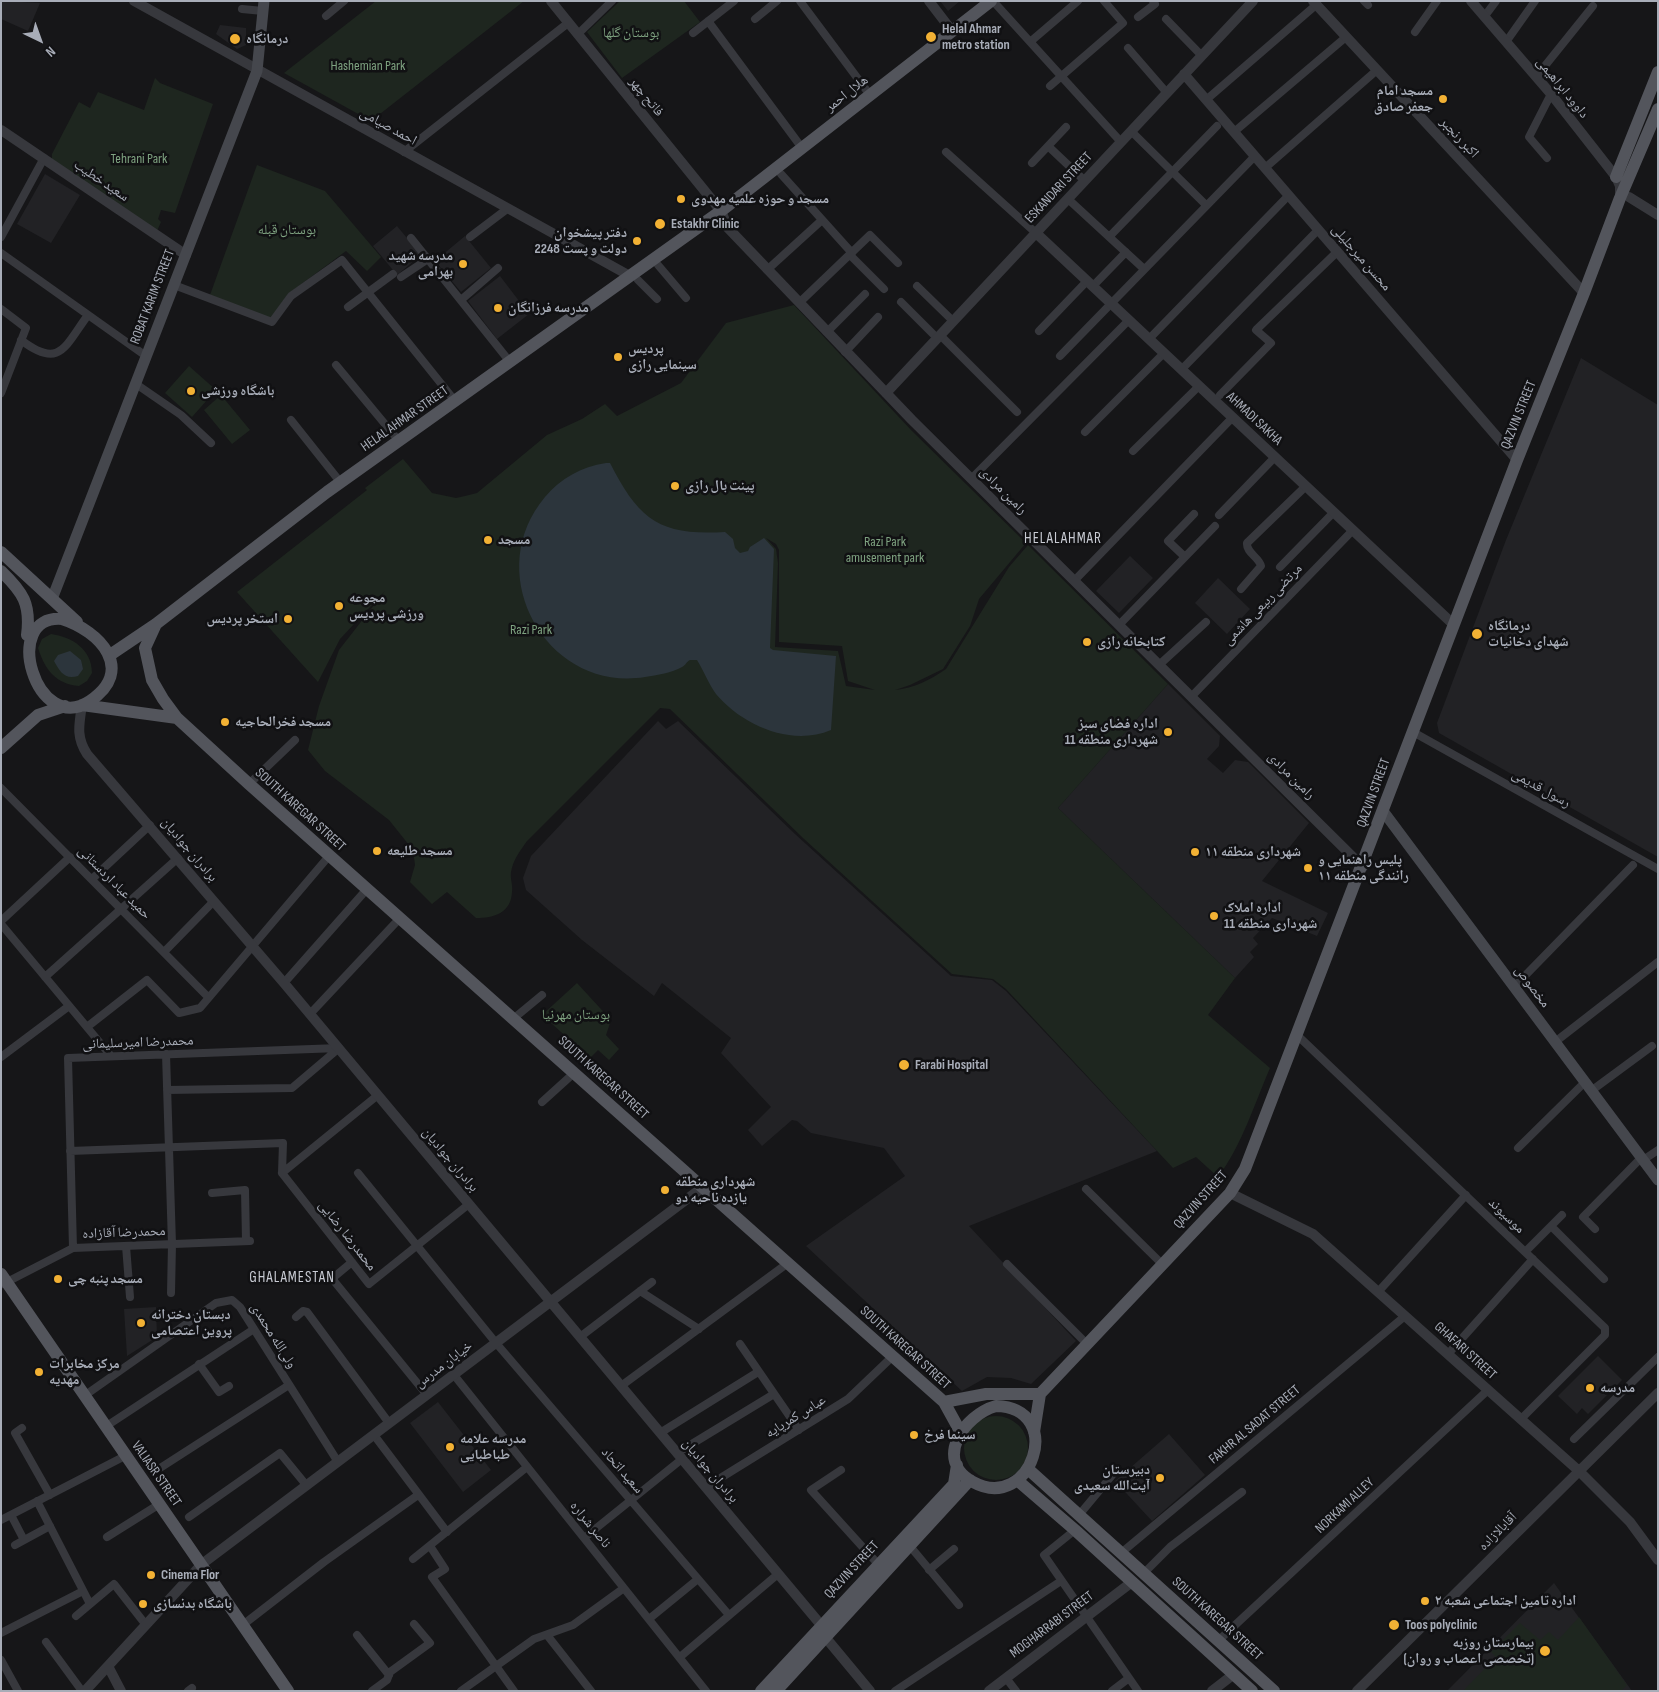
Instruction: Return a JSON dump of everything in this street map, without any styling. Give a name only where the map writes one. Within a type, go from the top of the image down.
[{"type":"main road","name":"هلال احمر","points":[[720,211],[992,1]]},
{"type":"main road","name":"ROBAT KARIM STREET","points":[[52,599],[257,71],[264,6]]},
{"type":"main road","points":[[1616,177],[1658,72]]},
{"type":"main road","name":"QAZVIN STREET","points":[[1040,1394],[1230,1193],[1240,1178],[1250,1157],[1363,866],[1517,460],[1595,264],[1624,198],[1640,146],[1658,109]]},
{"type":"main road","points":[[1640,146],[1658,126]]},
{"type":"main road","name":"HELAL AHMAR STREET","points":[[110,655],[156,624],[341,482],[510,362],[634,278],[720,211]]},
{"type":"main road","points":[[1,552],[83,627],[99,639],[110,655],[112,663],[110,678],[96,696],[82,705]]},
{"type":"main road","points":[[1,571],[26,599],[28,621],[21,649],[22,666],[26,676],[42,694],[54,703],[66,706]]},
{"type":"main road","points":[[26,635],[36,625],[55,618],[83,627]]},
{"type":"main road","name":"SOUTH KAREGAR STREET","points":[[156,624],[145,648],[152,680],[176,718],[944,1402],[953,1415],[960,1431]]},
{"type":"main road","points":[[1,748],[38,715],[66,706],[82,705],[176,718]]},
{"type":"main road","name":"مخصوص","points":[[1383,811],[1658,1180]]},
{"type":"main road","name":"VALIASR STREET","points":[[3,1280],[158,1504],[244,1624],[288,1691]]},
{"type":"main road","points":[[944,1402],[986,1394],[1040,1394],[1034,1432],[1034,1457],[1028,1469],[1016,1480],[998,1487],[989,1488],[970,1480],[957,1465],[956,1443],[960,1431],[978,1413],[996,1406],[1016,1410],[1027,1419],[1034,1432]]},
{"type":"main road","name":"QAZVIN STREET","points":[[761,1691],[954,1484],[957,1465]]},
{"type":"main road","name":"SOUTH KAREGAR STREET","points":[[1028,1469],[1274,1691]]},
{"type":"main road","name":"QAZVIN STREET","points":[[776,1691],[970,1480]]},
{"type":"main road","points":[[1016,1480],[1075,1530],[1252,1691]]},
{"type":"street","name":"احمد صیامی","points":[[134,1],[257,71],[634,278]]},
{"type":"street","points":[[326,16],[344,1]]},
{"type":"street","name":"فاتح چهر","points":[[551,1],[720,211]]},
{"type":"street","points":[[578,34],[612,1]]},
{"type":"street","points":[[693,33],[734,1]]},
{"type":"street","points":[[755,19],[777,1]]},
{"type":"street","points":[[800,1],[870,95]]},
{"type":"street","points":[[929,1],[952,31]]},
{"type":"street","points":[[992,1],[1121,142]]},
{"type":"street","points":[[1030,42],[1078,1]]},
{"type":"street","points":[[1050,86],[1123,23],[1104,1]]},
{"type":"street","points":[[1138,17],[1155,4],[1153,1]]},
{"type":"street","name":"ESKANDARI STREET","points":[[886,393],[1253,1]]},
{"type":"street","points":[[1415,32],[1437,1]]},
{"type":"street","name":"داوود ابراهیمی","points":[[1471,1],[1551,94],[1616,177],[1624,198]]},
{"type":"street","points":[[1484,17],[1496,1]]},
{"type":"street","points":[[1506,42],[1535,1]]},
{"type":"street","points":[[1206,100],[1314,3]]},
{"type":"street","name":"اکبر رنجبر","points":[[1314,3],[1584,293]]},
{"type":"street","points":[[242,10],[264,6]]},
{"type":"street","points":[[1536,77],[1593,6]]},
{"type":"street","points":[[1166,19],[1202,56]]},
{"type":"street","points":[[708,21],[802,148]]},
{"type":"street","points":[[404,152],[568,23]]},
{"type":"street","points":[[1234,132],[1346,37]]},
{"type":"street","points":[[1128,48],[1167,93]]},
{"type":"street","points":[[1265,168],[1377,70]]},
{"type":"street","name":"محسن میرجلیلی","points":[[1184,74],[1517,460]]},
{"type":"street","points":[[1547,158],[1529,137],[1551,94]]},
{"type":"street","points":[[1109,237],[1217,126]]},
{"type":"street","points":[[1032,164],[1066,127]]},
{"type":"street","name":"سعید خطیب","points":[[1,130],[186,254]]},
{"type":"street","points":[[1131,131],[1206,206]]},
{"type":"street","points":[[1048,146],[1085,181]]},
{"type":"street","points":[[946,152],[1036,233]]},
{"type":"street","points":[[1060,356],[1255,156]]},
{"type":"street","points":[[1,237],[44,158]]},
{"type":"street","points":[[781,174],[884,289]]},
{"type":"street","points":[[1149,339],[1289,195]]},
{"type":"street","points":[[1624,198],[1658,215]]},
{"type":"street","points":[[1068,199],[1144,269]]},
{"type":"street","points":[[470,237],[507,208]]},
{"type":"street","name":"رامین مرادی","points":[[720,211],[728,228],[845,352],[1363,866]]},
{"type":"street","points":[[767,270],[822,220]]},
{"type":"street","points":[[1182,369],[1318,230]]},
{"type":"street","name":"AHMADI SAKHA","points":[[1036,233],[1454,625]]},
{"type":"street","points":[[799,303],[870,235],[898,263]]},
{"type":"street","points":[[411,238],[510,362]]},
{"type":"street","points":[[1039,331],[1126,252]]},
{"type":"street","points":[[1220,396],[1271,343],[1256,330],[1337,252]]},
{"type":"street","points":[[1,253],[146,356]]},
{"type":"street","points":[[402,277],[428,258]]},
{"type":"street","points":[[174,284],[272,322],[291,296],[342,260],[455,401]]},
{"type":"street","points":[[658,265],[686,298]]},
{"type":"street","points":[[461,300],[498,268]]},
{"type":"street","points":[[348,307],[393,274]]},
{"type":"street","points":[[634,278],[657,299]]},
{"type":"street","points":[[917,286],[953,321]]},
{"type":"street","points":[[826,332],[864,294]]},
{"type":"street","points":[[901,302],[1017,412]]},
{"type":"street","points":[[1,309],[26,328],[1,393]]},
{"type":"street","points":[[21,340],[37,352],[45,355],[62,350],[88,315]]},
{"type":"street","points":[[845,352],[878,317]]},
{"type":"street","points":[[971,479],[1129,320]]},
{"type":"street","points":[[1085,432],[1164,353]]},
{"type":"street","points":[[336,365],[399,441]]},
{"type":"street","points":[[136,384],[181,416],[211,443]]},
{"type":"street","points":[[1133,451],[1199,386]]},
{"type":"street","points":[[1074,581],[1233,417]]},
{"type":"street","points":[[291,420],[341,482]]},
{"type":"street","points":[[1219,515],[1275,457]]},
{"type":"street","points":[[1241,589],[1260,566],[1259,561],[1246,548],[1247,543],[1306,486]]},
{"type":"street","points":[[1280,567],[1334,512]]},
{"type":"street","points":[[1185,557],[1168,540],[1194,514]]},
{"type":"street","points":[[1119,625],[1214,526]]},
{"type":"street","name":"مرتضی ربیعی هاشمی","points":[[1191,697],[1353,530]]},
{"type":"street","points":[[1159,665],[1206,622]]},
{"type":"street","name":"برادران جوادیان","points":[[82,705],[78,731],[82,745],[339,1048],[821,1625]]},
{"type":"street","name":"رسول قدیمی","points":[[1413,732],[1658,869]]},
{"type":"street","points":[[249,784],[295,740]]},
{"type":"street","name":"حمید عباد اردستانی","points":[[1,788],[208,997]]},
{"type":"street","points":[[92,879],[150,825]]},
{"type":"street","points":[[87,1027],[147,980],[179,1012],[200,1008],[329,856]]},
{"type":"street","points":[[70,857],[1,923],[111,1056]]},
{"type":"street","points":[[45,977],[178,858]]},
{"type":"street","points":[[1514,987],[1633,865]]},
{"type":"street","points":[[284,983],[367,889]]},
{"type":"street","points":[[164,952],[214,900]]},
{"type":"street","points":[[310,1014],[400,918]]},
{"type":"street","points":[[1555,1042],[1658,962]]},
{"type":"street","points":[[514,1019],[542,995]]},
{"type":"street","points":[[1,1057],[69,1006]]},
{"type":"street","name":"موسیوند","points":[[1297,1035],[1533,1259],[1607,1332],[1521,1419]]},
{"type":"street","points":[[1518,1148],[1588,1086],[1652,1046]]},
{"type":"street","points":[[167,1090],[292,1088],[339,1048]]},
{"type":"street","name":"محمدرضا امیرسلیمانی","points":[[73,1248],[68,1058],[339,1048]]},
{"type":"street","points":[[166,1054],[172,1244],[171,1293]]},
{"type":"street","points":[[542,1102],[574,1073]]},
{"type":"street","points":[[282,1173],[378,1095]]},
{"type":"street","points":[[70,1151],[283,1143],[282,1173]]},
{"type":"street","points":[[1595,1230],[1583,1217],[1642,1159],[1658,1150]]},
{"type":"street","name":"محمدرضا رضایی","points":[[282,1173],[370,1284],[469,1204]]},
{"type":"street","name":"سعید اتحاد","points":[[358,1173],[496,1343],[729,1616]]},
{"type":"street","name":"خیابان مدرس","points":[[84,1691],[202,1564],[703,1187]]},
{"type":"street","points":[[1086,1189],[1162,1264]]},
{"type":"street","name":"محمدرضا آقازاده","points":[[3,1280],[73,1248],[248,1241],[245,1190],[212,1192]]},
{"type":"street","name":"GHAFARI STREET","points":[[1230,1193],[1313,1234],[1579,1471],[1630,1522],[1658,1560]]},
{"type":"street","points":[[1378,1292],[1466,1195]]},
{"type":"street","points":[[1525,1252],[1562,1216]]},
{"type":"street","points":[[1552,1227],[1604,1279]]},
{"type":"street","points":[[126,1246],[130,1297]]},
{"type":"street","points":[[1448,1354],[1533,1259]]},
{"type":"street","points":[[352,1262],[333,1279],[427,1395]]},
{"type":"street","points":[[621,1386],[788,1263]]},
{"type":"street","points":[[1007,1264],[1088,1345]]},
{"type":"street","points":[[580,1337],[652,1282]]},
{"type":"street","points":[[640,1291],[700,1328]]},
{"type":"street","name":"ولی‌الله محمدی","points":[[84,1396],[220,1301],[232,1300],[237,1303],[254,1328],[338,1462]]},
{"type":"street","points":[[296,1317],[303,1311],[307,1312],[389,1423]]},
{"type":"street","name":"FAKHR AL SADAT STREET","points":[[1121,1553],[1405,1316]]},
{"type":"street","points":[[105,1427],[254,1328]]},
{"type":"street","points":[[740,1344],[799,1430]]},
{"type":"street","name":"عباس کمرپایه","points":[[706,1488],[857,1392],[892,1356]]},
{"type":"street","points":[[1574,1439],[1658,1357]]},
{"type":"street","points":[[199,1364],[219,1392],[229,1386]]},
{"type":"street","points":[[660,1433],[758,1372]]},
{"type":"street","name":"ناصر شراره","points":[[454,1375],[680,1658],[703,1690]]},
{"type":"street","points":[[158,1470],[289,1385]]},
{"type":"street","name":"NORKAMI ALLEY","points":[[1219,1640],[1488,1390]]},
{"type":"street","name":"آقابالازاده","points":[[1356,1691],[1658,1393]]},
{"type":"street","points":[[584,1538],[631,1501],[680,1456],[774,1394]]},
{"type":"street","points":[[22,1428],[15,1433],[50,1495]]},
{"type":"street","points":[[374,1435],[447,1532]]},
{"type":"street","points":[[189,1517],[280,1453],[307,1486]]},
{"type":"street","points":[[1,1520],[125,1456]]},
{"type":"street","points":[[413,1559],[527,1466]]},
{"type":"street","points":[[841,1470],[811,1490],[878,1564]]},
{"type":"street","points":[[1079,1515],[1114,1473]]},
{"type":"street","points":[[1144,1574],[1170,1547],[1242,1492]]},
{"type":"street","points":[[244,1624],[324,1562],[418,1495]]},
{"type":"street","points":[[38,1501],[90,1604]]},
{"type":"street","points":[[107,1537],[158,1504]]},
{"type":"street","points":[[11,1515],[24,1540]]},
{"type":"street","points":[[15,1545],[50,1526]]},
{"type":"street","points":[[1075,1530],[1044,1555],[1138,1691]]},
{"type":"street","points":[[430,1546],[445,1569],[432,1577],[514,1691]]},
{"type":"street","points":[[909,1546],[959,1605]]},
{"type":"street","points":[[929,1570],[954,1549]]},
{"type":"street","points":[[680,1658],[778,1574]]},
{"type":"street","points":[[649,1619],[698,1579]]},
{"type":"street","points":[[895,1691],[1062,1581]]},
{"type":"street","name":"MOGHARRABI STREET","points":[[989,1691],[1132,1582]]},
{"type":"street","points":[[76,1616],[114,1584],[146,1625]]},
{"type":"street","points":[[461,1691],[534,1639],[573,1625],[624,1588]]},
{"type":"street","points":[[1,1633],[83,1591]]},
{"type":"street","points":[[372,1691],[430,1643],[414,1624]]},
{"type":"street","points":[[357,1635],[389,1675]]},
{"type":"street","points":[[547,1635],[591,1691]]},
{"type":"street","points":[[826,1638],[870,1691]]},
{"type":"street","points":[[46,1642],[84,1691]]},
{"type":"street","points":[[1,1660],[18,1691]]},
{"type":"street","points":[[108,1666],[122,1691]]},
{"type":"street","points":[[1212,1691],[1234,1674]]},
{"type":"street","points":[[1006,1678],[1016,1691]]},
{"type":"street","points":[[1112,1691],[1130,1678]]},
{"type":"shaded area","points":[[1,1],[40,3],[28,31],[1,19]]},
{"type":"shaded area","points":[[940,1],[960,1],[948,11]]},
{"type":"shaded area","name":"درمانگاه","points":[[220,25],[246,28],[246,45],[237,49],[216,34]]},
{"type":"shaded area","points":[[45,174],[80,195],[51,243],[17,224]]},
{"type":"shaded area","points":[[397,226],[421,255],[397,275],[373,246]]},
{"type":"shaded area","name":"مدرسه شهید بهرامی","points":[[465,236],[491,268],[461,292],[435,261]]},
{"type":"shaded area","name":"مدرسه فرزانگان","points":[[500,276],[529,314],[497,339],[468,301]]},
{"type":"shaded area","points":[[1581,358],[1658,405],[1658,857],[1439,733],[1437,723],[1506,540]]},
{"type":"shaded area","points":[[610,463],[631,498],[642,511],[654,520],[668,527],[684,531],[703,533],[725,532],[733,539],[735,548],[740,553],[748,551],[750,547],[764,538],[774,549],[770,648],[773,650],[836,656],[831,730],[816,735],[800,736],[768,730],[753,723],[739,715],[716,694],[697,660],[690,660],[678,669],[659,675],[610,677],[579,666],[553,647],[534,622],[522,592],[519,560],[527,527],[545,497],[558,484],[572,474],[588,467]]},
{"type":"shaded area","points":[[1130,556],[1153,578],[1119,613],[1096,591]]},
{"type":"shaded area","points":[[1218,578],[1250,609],[1227,634],[1195,603]]},
{"type":"shaded area","points":[[70,651],[81,660],[83,669],[78,676],[66,676],[58,669],[54,661],[58,655]]},
{"type":"shaded area","name":"شهرداری منطقه ۱۱","points":[[1168,684],[1220,736],[1219,746],[1207,759],[1223,773],[1235,760],[1248,762],[1309,823],[1262,881],[1328,913],[1317,936],[1272,918],[1253,938],[1258,944],[1250,952],[1254,957],[1235,978],[1058,808]]},
{"type":"shaded area","name":"Farabi Hospital","points":[[658,721],[666,729],[678,721],[795,834],[951,976],[992,980],[1006,991],[1157,1151],[969,1226],[1076,1341],[1031,1384],[1011,1378],[987,1377],[962,1391],[806,1246],[905,1176],[884,1148],[811,1133],[797,1121],[792,1120],[762,1146],[748,1130],[771,1107],[721,1053],[731,1038],[662,983],[654,996],[582,940],[526,890],[523,878],[531,856]]},
{"type":"shaded area","name":"دبستان دخترانه پروین اعتصامی","points":[[156,1307],[157,1337],[127,1356],[124,1309]]},
{"type":"shaded area","name":"مدرسه","points":[[1598,1356],[1622,1380],[1588,1414],[1582,1408],[1577,1414],[1558,1396]]},
{"type":"shaded area","name":"مدرسه علامه طباطبایی","points":[[438,1402],[491,1470],[463,1492],[410,1423]]},
{"type":"shaded area","name":"دبیرستان آیت‌الله سعیدی","points":[[1169,1434],[1205,1475],[1152,1521],[1115,1481]]},
{"type":"shaded area","name":"بیمارستان روزبه (تخصصی اعصاب و روان)","points":[[1554,1583],[1632,1691],[1447,1691]]},
{"type":"green space","name":"Hashemian Park","points":[[376,1],[524,1],[371,121],[284,73]]},
{"type":"green space","name":"بوستان گلها","points":[[620,1],[684,1],[700,22],[622,78],[587,32]]},
{"type":"green space","name":"Tehrani Park","points":[[155,78],[160,83],[213,104],[175,213],[161,210],[158,219],[161,222],[157,231],[52,159],[52,154],[79,102],[90,108],[98,92],[144,110]]},
{"type":"green space","name":"بوستان قبله","points":[[257,165],[325,191],[381,257],[367,271],[346,251],[288,294],[271,319],[210,295]]},
{"type":"green space","name":"Razi Park","points":[[794,305],[911,430],[1026,543],[979,599],[970,626],[943,669],[895,690],[922,683],[946,669],[1009,567],[1028,545],[1168,684],[1058,808],[1235,978],[1208,1015],[1270,1068],[1241,1138],[1218,1177],[1196,1157],[1173,1168],[1006,989],[993,979],[952,974],[803,838],[670,709],[660,708],[527,841],[512,868],[512,892],[508,905],[500,913],[483,918],[476,918],[447,892],[432,904],[410,882],[415,865],[413,850],[389,820],[325,771],[308,750],[319,706],[339,650],[385,591],[340,639],[318,682],[237,592],[367,490],[365,488],[403,459],[432,493],[456,498],[477,493],[547,435],[582,419],[605,404],[617,416],[681,383],[726,323]],"holes":[[[766,538],[776,544],[779,550],[779,642],[842,646],[848,681],[875,690],[846,686],[838,651],[775,647],[778,563],[776,549]]]},
{"type":"green space","name":"باشگاه ورزشی","points":[[189,366],[216,390],[192,417],[165,393]]},
{"type":"green space","points":[[221,395],[250,430],[232,444],[204,410]]},
{"type":"green space","points":[[51,634],[73,641],[85,651],[89,657],[92,673],[87,681],[79,686],[71,685],[58,679],[48,669],[38,648],[42,639]]},
{"type":"green space","name":"بوستان مهرنیا","points":[[577,983],[611,1020],[606,1035],[619,1049],[609,1060],[598,1050],[590,1058],[542,1015]]},
{"type":"green space","points":[[996,1416],[1014,1422],[1022,1430],[1028,1448],[1022,1466],[1014,1474],[996,1480],[978,1474],[970,1466],[964,1448],[970,1430],[978,1422]]},
{"type":"green space","name":"بیمارستان روزبه (تخصصی اعصاب و روان)","points":[[1579,1617],[1627,1685],[1621,1691],[1463,1691],[1496,1657],[1491,1652],[1520,1623],[1540,1640],[1549,1632],[1558,1640]]},
{"type":"place","name":"Helal Ahmar metro station","points":[[931,37]]},
{"type":"place","name":"درمانگاه","points":[[235,39]]},
{"type":"place","name":"مسجد امام جعفر صادق","points":[[1443,99]]},
{"type":"place","name":"مسجد و حوزه علمیه مهدوی","points":[[681,199]]},
{"type":"place","name":"Estakhr Clinic","points":[[660,224]]},
{"type":"place","name":"دفتر پیشخوان دولت و پست 2248","points":[[637,241]]},
{"type":"place","name":"مدرسه شهید بهرامی","points":[[463,264]]},
{"type":"place","name":"مدرسه فرزانگان","points":[[498,308]]},
{"type":"place","name":"پردیس سینمایی رازی","points":[[618,357]]},
{"type":"place","name":"باشگاه ورزشی","points":[[191,391]]},
{"type":"place","name":"پینت بال رازی","points":[[675,486]]},
{"type":"place","name":"مسجد","points":[[488,540]]},
{"type":"place","name":"مجوعه ورزشی پردیس","points":[[339,606]]},
{"type":"place","name":"استخر پردیس","points":[[288,619]]},
{"type":"place","name":"درمانگاه شهدای دخانیات","points":[[1477,634]]},
{"type":"place","name":"کتابخانه رازی","points":[[1087,642]]},
{"type":"place","name":"مسجد فخرالحاجیه","points":[[225,722]]},
{"type":"place","name":"اداره فضای سبز شهرداری منطقه 11","points":[[1168,732]]},
{"type":"place","name":"مسجد طلیعه","points":[[377,851]]},
{"type":"place","name":"شهرداری منطقه ۱۱","points":[[1195,852]]},
{"type":"place","name":"پلیس راهنمایی و رانندگی منطقه ۱۱","points":[[1308,868]]},
{"type":"place","name":"اداره املاک شهرداری منطقه 11","points":[[1214,916]]},
{"type":"place","name":"Farabi Hospital","points":[[904,1065]]},
{"type":"place","name":"شهرداری منطقه یازده ناحیه دو","points":[[665,1190]]},
{"type":"place","name":"مسجد پنبه چی","points":[[58,1279]]},
{"type":"place","name":"دبستان دخترانه پروین اعتصامی","points":[[141,1323]]},
{"type":"place","name":"مرکز مخابرات مهدیه","points":[[39,1372]]},
{"type":"place","name":"مدرسه","points":[[1590,1388]]},
{"type":"place","name":"سینما فرخ","points":[[914,1435]]},
{"type":"place","name":"مدرسه علامه طباطبایی","points":[[450,1447]]},
{"type":"place","name":"دبیرستان آیت‌الله سعیدی","points":[[1160,1478]]},
{"type":"place","name":"Cinema Flor","points":[[151,1575]]},
{"type":"place","name":"اداره تامین اجتماعی شعبه ۲","points":[[1425,1601]]},
{"type":"place","name":"باشگاه بدنسازی","points":[[143,1604]]},
{"type":"place","name":"Toos polyclinic","points":[[1394,1625]]},
{"type":"place","name":"بیمارستان روزبه (تخصصی اعصاب و روان)","points":[[1545,1651]]},
{"type":"district","name":"HELALAHMAR","points":[[1063,539]]},
{"type":"district","name":"GHALAMESTAN","points":[[292,1278]]},
{"type":"park label","name":"Razi Park amusement park","points":[[885,550]]}]
